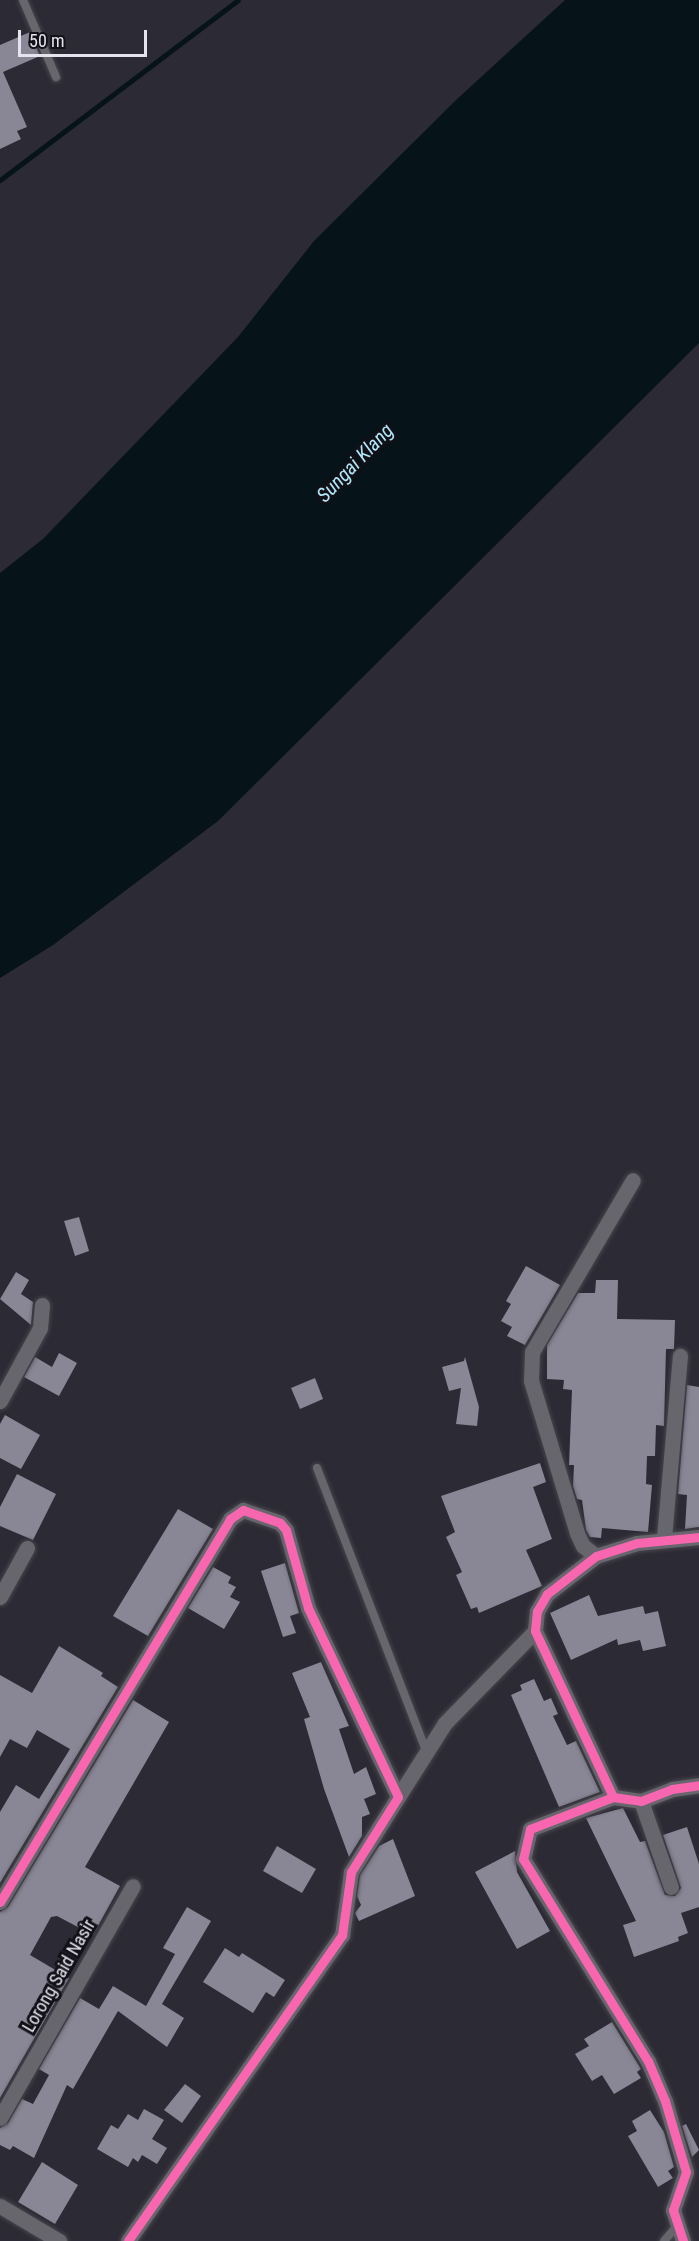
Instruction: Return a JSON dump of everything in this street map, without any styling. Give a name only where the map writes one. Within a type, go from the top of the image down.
[{"type":"street","points":[[596,1556],[583,1546],[577,1533],[531,1381],[532,1352],[633,1180]]},
{"type":"street","points":[[0,1401],[40,1328],[42,1305]]},
{"type":"street","points":[[664,1538],[680,1356]]},
{"type":"street","points":[[0,1902],[230,1519],[243,1510],[280,1523],[286,1530],[308,1608],[398,1797]]},
{"type":"street","points":[[613,1797],[535,1632],[537,1611],[547,1594],[596,1556],[618,1547],[664,1538],[699,1537]]},
{"type":"street","points":[[0,1598],[27,1548]]},
{"type":"street","points":[[128,2241],[342,1935],[351,1872],[426,1750],[458,1708],[535,1632]]},
{"type":"street","points":[[684,2241],[676,2226],[673,2210],[686,2172],[665,2101],[648,2061],[523,1859],[530,1829],[613,1797],[641,1801],[672,1789],[699,1785]]},
{"type":"street","points":[[641,1801],[671,1887]]},
{"type":"street","name":"Lorong Said Nasir","points":[[0,2118],[133,1886]]},
{"type":"street","points":[[0,2206],[41,2236],[59,2241]]},
{"type":"lane","points":[[22,0],[56,77]]},
{"type":"lane","points":[[317,1468],[426,1750]]},
{"type":"lane","points":[[664,2241],[676,2226]]},
{"type":"water","name":"Sungai Klang","points":[[565,0],[699,0],[699,343],[218,821],[53,945],[0,978],[0,573],[43,539],[238,337],[314,241],[455,101]]},
{"type":"building","points":[[30,32],[40,56],[3,72],[27,127],[17,131],[21,139],[0,149],[0,45]]},
{"type":"building","points":[[79,1217],[89,1251],[75,1256],[64,1221]]},
{"type":"building","points":[[526,1266],[560,1285],[525,1345],[507,1336],[512,1327],[501,1321],[511,1304],[506,1301]]},
{"type":"building","points":[[16,1272],[29,1280],[21,1294],[33,1302],[31,1325],[0,1299]]},
{"type":"building","points":[[596,1280],[618,1280],[617,1319],[675,1320],[674,1349],[666,1349],[664,1426],[656,1425],[655,1456],[647,1456],[646,1484],[652,1485],[648,1532],[602,1528],[601,1538],[590,1537],[586,1530],[582,1500],[577,1499],[573,1486],[574,1465],[569,1465],[572,1390],[563,1389],[564,1380],[547,1379],[547,1345],[578,1293],[595,1293]]},
{"type":"building","points":[[59,1353],[77,1363],[59,1396],[24,1377],[35,1357],[52,1367]]},
{"type":"building","points":[[465,1357],[479,1407],[477,1426],[456,1424],[461,1388],[449,1391],[442,1367],[464,1361]]},
{"type":"building","points":[[315,1378],[323,1399],[300,1409],[291,1388]]},
{"type":"building","points":[[687,1385],[699,1387],[699,1527],[685,1529],[687,1495],[678,1494]]},
{"type":"building","points":[[5,1415],[40,1435],[21,1469],[0,1458],[0,1424]]},
{"type":"building","points":[[540,1463],[546,1482],[533,1487],[552,1539],[526,1550],[542,1586],[479,1613],[477,1607],[471,1609],[456,1575],[462,1572],[446,1537],[455,1532],[441,1496]]},
{"type":"building","points":[[17,1474],[56,1494],[33,1540],[0,1526],[0,1507]]},
{"type":"building","points":[[178,1509],[213,1529],[148,1636],[113,1616]]},
{"type":"building","points":[[285,1563],[299,1613],[290,1616],[296,1633],[283,1637],[261,1571]]},
{"type":"building","points":[[213,1567],[231,1577],[228,1583],[236,1587],[230,1597],[240,1602],[224,1629],[188,1608]]},
{"type":"building","points":[[589,1595],[598,1616],[643,1606],[645,1614],[658,1611],[666,1646],[643,1651],[640,1640],[618,1645],[617,1639],[571,1660],[550,1613]]},
{"type":"building","points":[[59,1646],[103,1673],[101,1676],[118,1687],[0,1883],[0,1812],[16,1785],[39,1799],[70,1749],[37,1730],[27,1748],[10,1739],[0,1757],[0,1675],[32,1693]]},
{"type":"building","points":[[321,1662],[349,1726],[339,1729],[354,1774],[366,1767],[376,1794],[364,1799],[370,1814],[362,1817],[362,1836],[349,1857],[324,1789],[304,1719],[310,1717],[292,1673]]},
{"type":"building","points":[[534,1679],[544,1701],[551,1698],[558,1714],[553,1716],[567,1745],[576,1741],[600,1792],[559,1807],[511,1695],[522,1690],[520,1685]]},
{"type":"building","points":[[133,1700],[169,1722],[85,1867],[120,1886],[93,1935],[57,1916],[51,1917],[30,1955],[69,1978],[0,2098],[0,1912],[8,1907]]},
{"type":"building","points":[[623,1808],[640,1842],[645,1841],[665,1895],[675,1896],[681,1888],[663,1835],[687,1827],[699,1864],[699,1907],[681,1913],[688,1933],[678,1937],[679,1941],[634,1957],[623,1925],[636,1921],[586,1818]]},
{"type":"building","points":[[393,1839],[415,1896],[359,1921],[355,1913],[361,1905],[357,1896],[360,1875],[379,1846]]},
{"type":"building","points":[[277,1846],[316,1869],[302,1893],[263,1871]]},
{"type":"building","points":[[515,1851],[517,1872],[550,1931],[517,1949],[475,1872]]},
{"type":"building","points":[[187,1907],[211,1921],[162,2004],[184,2018],[167,2047],[118,2011],[73,2089],[67,2085],[34,2158],[13,2146],[10,2150],[0,2145],[0,2128],[8,2123],[22,2099],[33,2104],[49,2075],[39,2069],[80,1998],[99,2009],[113,1986],[146,2006],[175,1954],[163,1948]]},
{"type":"building","points":[[225,1948],[239,1957],[242,1953],[285,1980],[274,1997],[266,1992],[253,2013],[203,1982]]},
{"type":"building","points":[[612,2022],[641,2069],[637,2072],[641,2078],[614,2094],[602,2075],[592,2081],[575,2054],[589,2046],[584,2039]]},
{"type":"building","points":[[185,2084],[201,2096],[182,2123],[164,2110]]},
{"type":"building","points":[[144,2109],[164,2120],[152,2139],[167,2148],[157,2164],[142,2155],[138,2162],[133,2158],[128,2167],[97,2149],[111,2125],[118,2129],[128,2114],[138,2120]]},
{"type":"building","points":[[650,2110],[664,2132],[674,2167],[668,2171],[673,2178],[658,2187],[628,2136],[637,2131],[632,2121]]},
{"type":"building","points":[[686,2124],[699,2150],[692,2157],[682,2126]]},
{"type":"building","points":[[42,2162],[78,2185],[55,2224],[18,2202]]},
{"type":"waterway","points":[[0,180],[238,0]]},
{"type":"cycle path","points":[[0,1902],[230,1519],[243,1510],[280,1523],[286,1530],[308,1608],[398,1797],[351,1872],[342,1935],[128,2241]]},
{"type":"cycle path","points":[[699,1537],[637,1543],[596,1556],[547,1594],[537,1611],[535,1631],[613,1797],[641,1801],[672,1789],[699,1785]]},
{"type":"cycle path","points":[[613,1797],[530,1829],[523,1859],[648,2061],[665,2101],[686,2172],[673,2210],[683,2241]]}]
